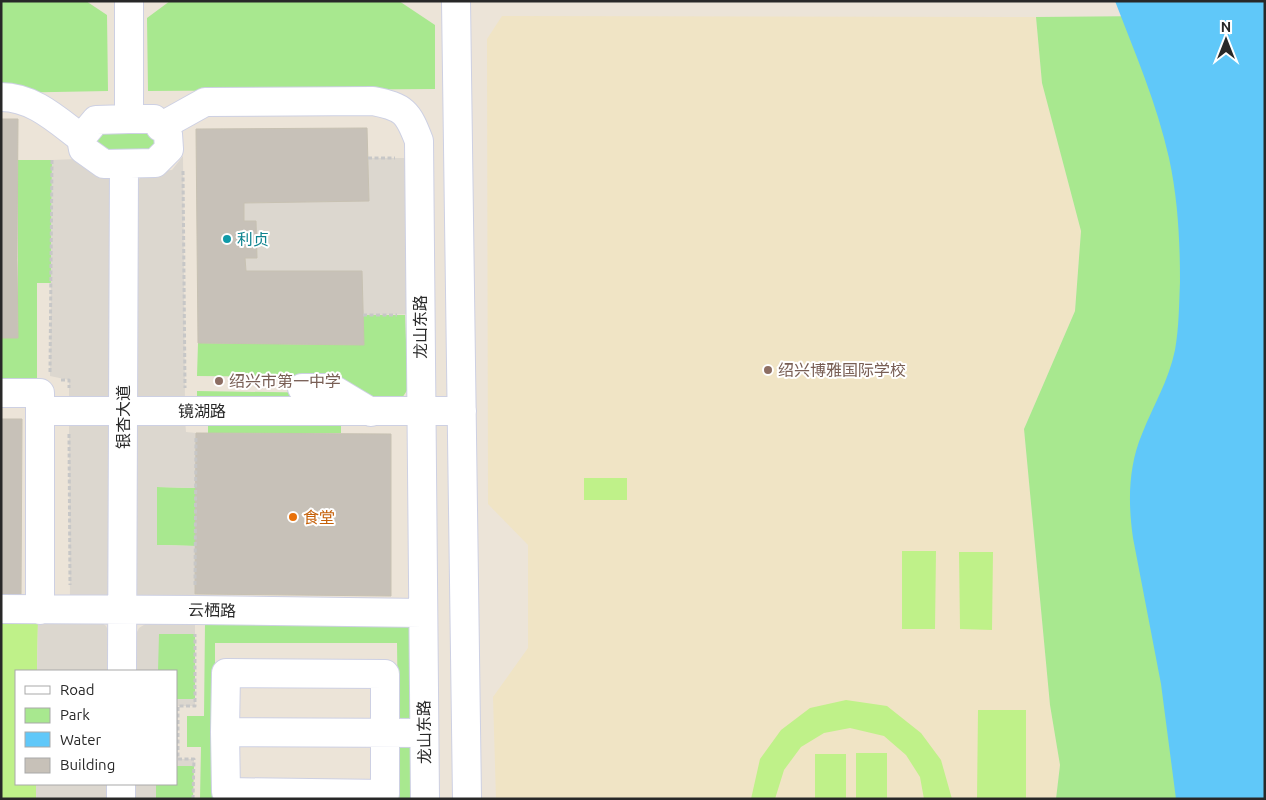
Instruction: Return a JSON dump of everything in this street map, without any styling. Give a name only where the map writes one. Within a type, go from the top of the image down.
[{"type":"street","points":[[129,1],[129,119]]},
{"type":"street","points":[[456,1],[467,799]]},
{"type":"street","points":[[1,97],[28,101],[49,113],[82,138]]},
{"type":"street","name":"龙山东路","points":[[160,127],[204,102],[373,101],[396,106],[412,121],[419,141],[422,613],[426,799]]},
{"type":"street","points":[[129,119],[154,119],[168,134],[169,149],[155,163],[104,164],[83,149],[82,138],[96,120],[129,119]]},
{"type":"street","name":"银杏大道","points":[[122,670],[124,164]]},
{"type":"street","points":[[302,388],[331,388],[371,412]]},
{"type":"street","points":[[1,393],[40,393],[40,610]]},
{"type":"street","name":"镜湖路","points":[[40,411],[462,411]]},
{"type":"street","name":"云栖路","points":[[1,609],[422,613]]},
{"type":"street","points":[[226,673],[385,674],[385,794],[226,792],[225,732],[226,673]]},
{"type":"street","points":[[225,732],[424,733]]},
{"type":"street","points":[[121,785],[121,799]]},
{"type":"path","points":[[183,166],[186,433],[196,433],[195,706],[178,706],[178,759],[194,759],[193,799]]},
{"type":"path","points":[[363,315],[420,314]]},
{"type":"shaded area","name":"绍兴博雅国际学校","points":[[502,16],[1036,17],[1042,83],[1081,231],[1075,311],[1024,429],[1050,705],[1060,765],[1056,799],[496,799],[493,697],[528,648],[528,545],[488,504],[487,39]]},
{"type":"shaded area","points":[[183,156],[185,404],[145,405],[135,396],[133,185],[146,172],[172,170]]},
{"type":"shaded area","points":[[368,158],[419,158],[420,314],[363,315],[246,271],[245,258],[256,221],[244,221],[244,203],[369,200]]},
{"type":"shaded area","points":[[76,159],[87,170],[103,172],[114,183],[115,393],[108,401],[69,400],[69,380],[50,376],[52,160]]},
{"type":"shaded area","points":[[69,419],[110,423],[109,596],[70,604]]},
{"type":"shaded area","points":[[185,419],[186,432],[196,433],[196,488],[157,487],[157,545],[196,546],[195,604],[139,598],[134,589],[136,423]]},
{"type":"shaded area","points":[[38,620],[101,622],[106,626],[109,632],[111,670],[37,670]]},
{"type":"shaded area","points":[[147,623],[195,623],[195,634],[159,634],[158,670],[133,670],[133,640],[139,628]]},
{"type":"shaded area","points":[[178,699],[195,699],[195,706],[178,706]]},
{"type":"shaded area","points":[[178,759],[194,759],[194,766],[178,766]]},
{"type":"shaded area","points":[[36,785],[111,785],[111,799],[36,799]]},
{"type":"shaded area","points":[[131,785],[156,785],[156,799],[131,799]]},
{"type":"green space","points":[[1,1],[86,1],[107,15],[108,91],[1,93]]},
{"type":"green space","points":[[170,1],[399,1],[435,25],[435,89],[148,91],[147,18]]},
{"type":"green space","points":[[1265,15],[1265,799],[1056,799],[1060,765],[1050,705],[1024,429],[1075,311],[1081,231],[1042,83],[1036,17]]},
{"type":"green space","points":[[100,133],[151,133],[161,137],[152,152],[99,153],[91,137]]},
{"type":"green space","points":[[18,160],[52,160],[51,283],[37,283],[37,383],[1,383],[1,338],[18,337]]},
{"type":"green space","points":[[363,315],[405,315],[408,389],[402,398],[375,403],[331,377],[197,376],[198,343],[363,345]]},
{"type":"green space","points":[[197,391],[328,393],[328,404],[197,402]]},
{"type":"green space","points":[[208,418],[341,419],[341,433],[208,433]]},
{"type":"green space","points":[[584,478],[627,478],[627,500],[584,500]]},
{"type":"green space","points":[[157,487],[196,488],[196,546],[157,545]]},
{"type":"green space","points":[[902,551],[936,551],[935,629],[902,629]]},
{"type":"green space","points":[[959,552],[993,552],[992,630],[960,629]]},
{"type":"green space","points":[[1,620],[38,620],[37,670],[15,670],[15,785],[36,785],[36,799],[1,799]]},
{"type":"green space","points":[[205,624],[413,626],[415,721],[398,721],[397,643],[215,643],[215,799],[200,799],[201,747],[187,747],[187,716],[204,716]]},
{"type":"green space","points":[[158,634],[195,634],[195,699],[178,699],[178,670],[158,670]]},
{"type":"green space","points":[[846,700],[887,706],[921,733],[941,760],[952,799],[924,799],[920,777],[906,755],[884,736],[850,728],[824,733],[801,747],[784,770],[775,799],[751,799],[760,759],[781,730],[810,708]]},
{"type":"green space","points":[[978,710],[1026,710],[1026,799],[977,799]]},
{"type":"green space","points":[[398,746],[412,746],[412,799],[399,799]]},
{"type":"green space","points":[[856,753],[887,753],[887,799],[856,799]]},
{"type":"green space","points":[[815,754],[846,754],[846,799],[815,799]]},
{"type":"green space","points":[[178,766],[194,766],[193,799],[156,799],[156,785],[178,785]]},
{"type":"water","points":[[1115,1],[1265,1],[1265,799],[1176,799],[1161,684],[1133,538],[1130,486],[1137,447],[1165,382],[1175,350],[1180,282],[1178,220],[1175,189],[1164,138],[1145,79]]},
{"type":"building","points":[[1,119],[18,119],[18,338],[1,338]]},
{"type":"building","name":"利贞","points":[[367,128],[369,201],[244,203],[244,221],[256,221],[257,258],[245,258],[246,271],[362,271],[364,345],[198,343],[196,129]]},
{"type":"building","points":[[1,419],[22,419],[21,596],[1,596]]},
{"type":"building","name":"食堂","points":[[196,433],[391,434],[391,596],[195,594]]},
{"type":"place","name":"利贞","points":[[227,239]]},
{"type":"place","name":"绍兴博雅国际学校","points":[[768,370]]},
{"type":"place","name":"绍兴市第一中学","points":[[219,381]]},
{"type":"place","name":"食堂","points":[[293,517]]}]
